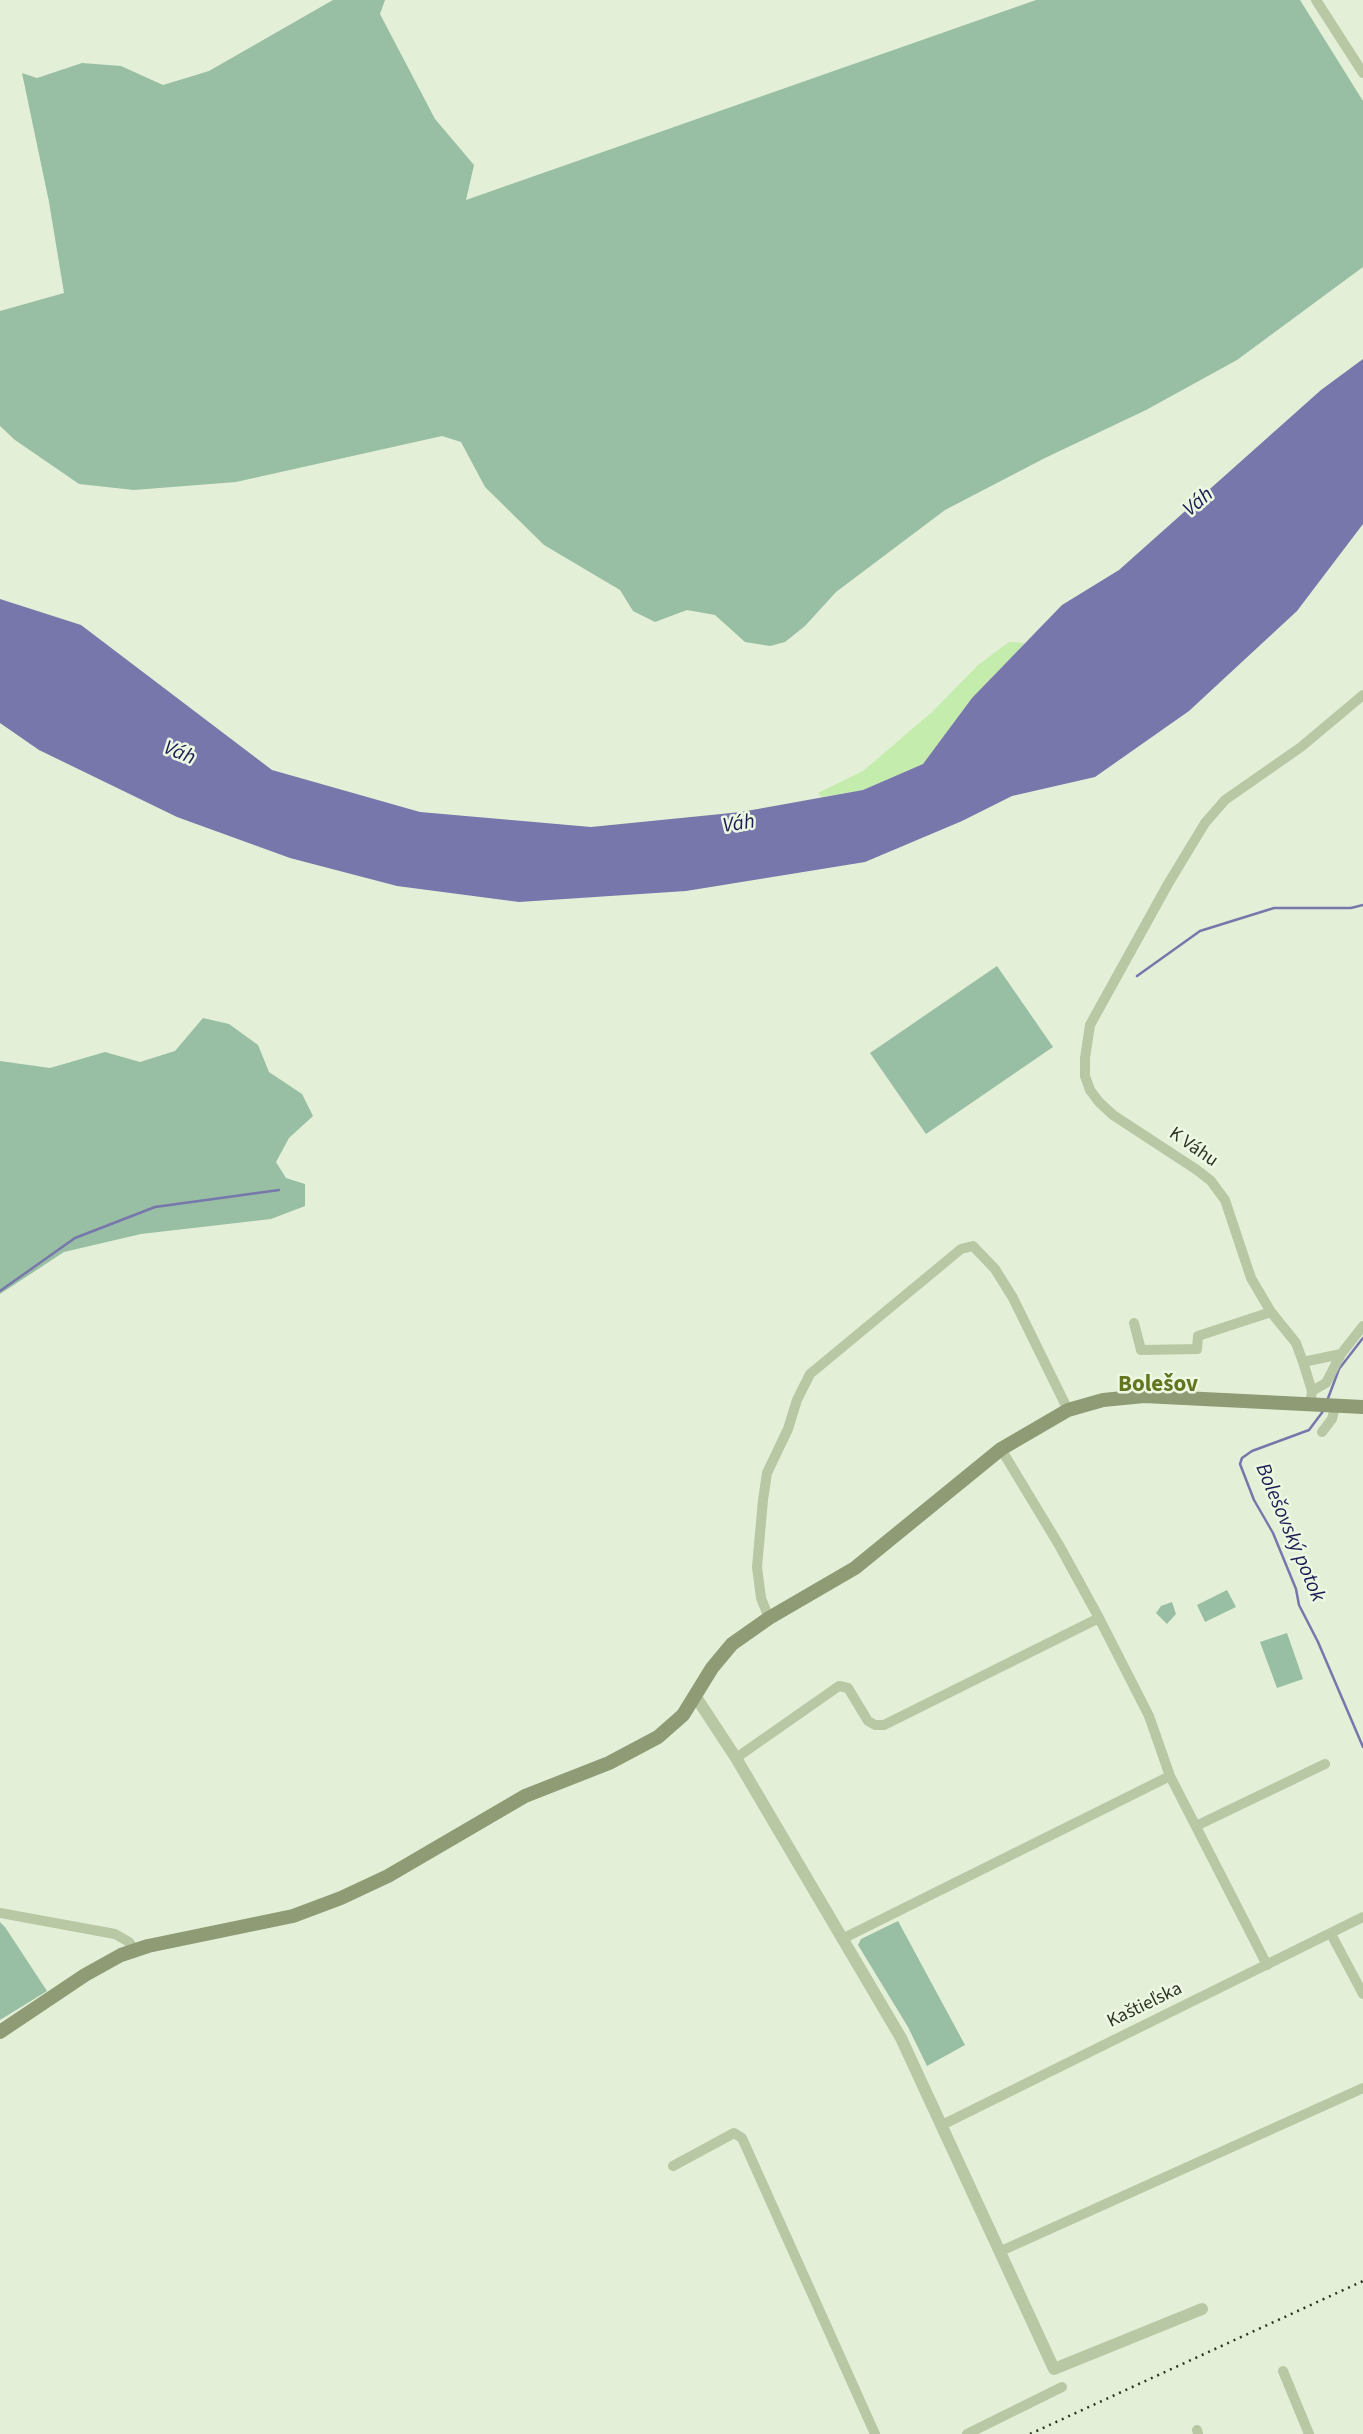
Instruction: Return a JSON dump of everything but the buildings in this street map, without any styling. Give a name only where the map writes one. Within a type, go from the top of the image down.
[{"type":"main road","points":[[0,2032],[108,1961],[134,1950],[293,1916],[364,1889],[500,1809],[552,1784],[609,1763],[658,1737],[678,1721],[732,1644],[855,1568],[1001,1449],[1068,1410],[1103,1400],[1140,1396],[1363,1407]]},
{"type":"street","points":[[1316,0],[1363,73]]},
{"type":"street","name":"K Váhu","points":[[1321,1403],[1296,1343],[1271,1312],[1247,1269],[1225,1200],[1211,1181],[1197,1170],[1113,1115],[1090,1090],[1085,1076],[1085,1058],[1090,1025],[1205,823],[1238,790],[1301,747],[1363,695]]},
{"type":"street","points":[[769,1619],[761,1598],[757,1567],[767,1474],[810,1374],[961,1249],[973,1246],[995,1269],[1013,1298],[1068,1410]]},
{"type":"street","points":[[1134,1324],[1141,1350],[1197,1349],[1198,1336],[1271,1312]]},
{"type":"street","points":[[1322,1432],[1332,1419],[1321,1403],[1325,1383],[1341,1354],[1363,1326]]},
{"type":"street","points":[[1303,1362],[1341,1354]]},
{"type":"street","points":[[1001,1449],[1099,1618],[1149,1716],[1170,1776],[1267,1965]]},
{"type":"street","points":[[736,1758],[839,1686],[848,1688],[868,1721],[875,1725],[884,1725],[1099,1618]]},
{"type":"street","points":[[696,1697],[736,1758],[901,2038],[1054,2369],[1202,2309]]},
{"type":"street","points":[[1196,1826],[1325,1764]]},
{"type":"street","points":[[842,1940],[1170,1776]]},
{"type":"street","points":[[0,1913],[115,1934],[129,1942],[134,1950]]},
{"type":"street","name":"Kaštieľska","points":[[942,2125],[1363,1917]]},
{"type":"street","points":[[1331,1934],[1363,1994]]},
{"type":"street","points":[[1001,2251],[1363,2088]]},
{"type":"street","points":[[673,2166],[734,2133],[742,2138],[875,2434]]},
{"type":"street","points":[[1283,2371],[1309,2434]]},
{"type":"street","points":[[967,2434],[1062,2387]]},
{"type":"shaded area","points":[[333,0],[385,0],[380,14],[435,119],[474,165],[466,200],[1036,0],[1300,0],[1363,101],[1363,267],[1237,360],[1146,410],[945,510],[836,592],[805,626],[785,642],[770,646],[745,642],[715,615],[687,610],[655,622],[633,611],[620,590],[544,545],[485,487],[461,442],[442,436],[236,482],[134,490],[79,484],[15,440],[0,426],[0,311],[64,293],[49,202],[22,73],[37,78],[82,63],[121,66],[163,85],[209,71]]},
{"type":"shaded area","points":[[997,966],[1053,1047],[926,1134],[870,1053]]},
{"type":"shaded area","points":[[203,1018],[229,1024],[258,1045],[269,1072],[302,1094],[313,1116],[289,1138],[276,1162],[286,1178],[305,1184],[305,1206],[271,1219],[141,1234],[64,1252],[0,1294],[0,1061],[50,1068],[105,1052],[140,1062],[175,1051]]},
{"type":"shaded area","points":[[1227,1590],[1236,1607],[1205,1622],[1197,1605]]},
{"type":"shaded area","points":[[1172,1602],[1176,1614],[1167,1624],[1156,1613],[1161,1606]]},
{"type":"shaded area","points":[[1287,1633],[1303,1679],[1277,1688],[1260,1642]]},
{"type":"shaded area","points":[[898,1921],[965,2045],[927,2066],[908,2027],[858,1945],[861,1939]]},
{"type":"shaded area","points":[[0,1922],[47,1991],[0,2020]]},
{"type":"sand","points":[[1009,642],[1025,643],[972,698],[923,764],[863,790],[822,797],[818,793],[863,771],[932,712],[978,665]]},
{"type":"water","name":"Váh","points":[[1363,359],[1363,524],[1297,611],[1189,711],[1095,777],[1012,796],[962,821],[865,862],[686,891],[519,902],[397,886],[290,858],[177,817],[39,750],[0,723],[0,599],[81,625],[272,770],[420,812],[591,827],[741,812],[863,790],[923,764],[972,698],[1062,605],[1119,570],[1321,390]]},
{"type":"waterway","points":[[1137,976],[1200,931],[1274,908],[1351,908],[1363,905]]},
{"type":"waterway","points":[[0,1291],[75,1238],[155,1207],[279,1190]]},
{"type":"waterway","name":"Bolešovský potok","points":[[1327,1401],[1339,1369],[1363,1338]]},
{"type":"waterway","name":"Bolešovský potok","points":[[1324,1410],[1309,1430],[1252,1451],[1242,1458],[1240,1464],[1254,1500],[1273,1533],[1296,1589],[1299,1605],[1318,1642],[1363,1747]]},
{"type":"railway","points":[[1030,2434],[1363,2281]]},
{"type":"district","name":"Bolešov","points":[[1158,1386]]}]
